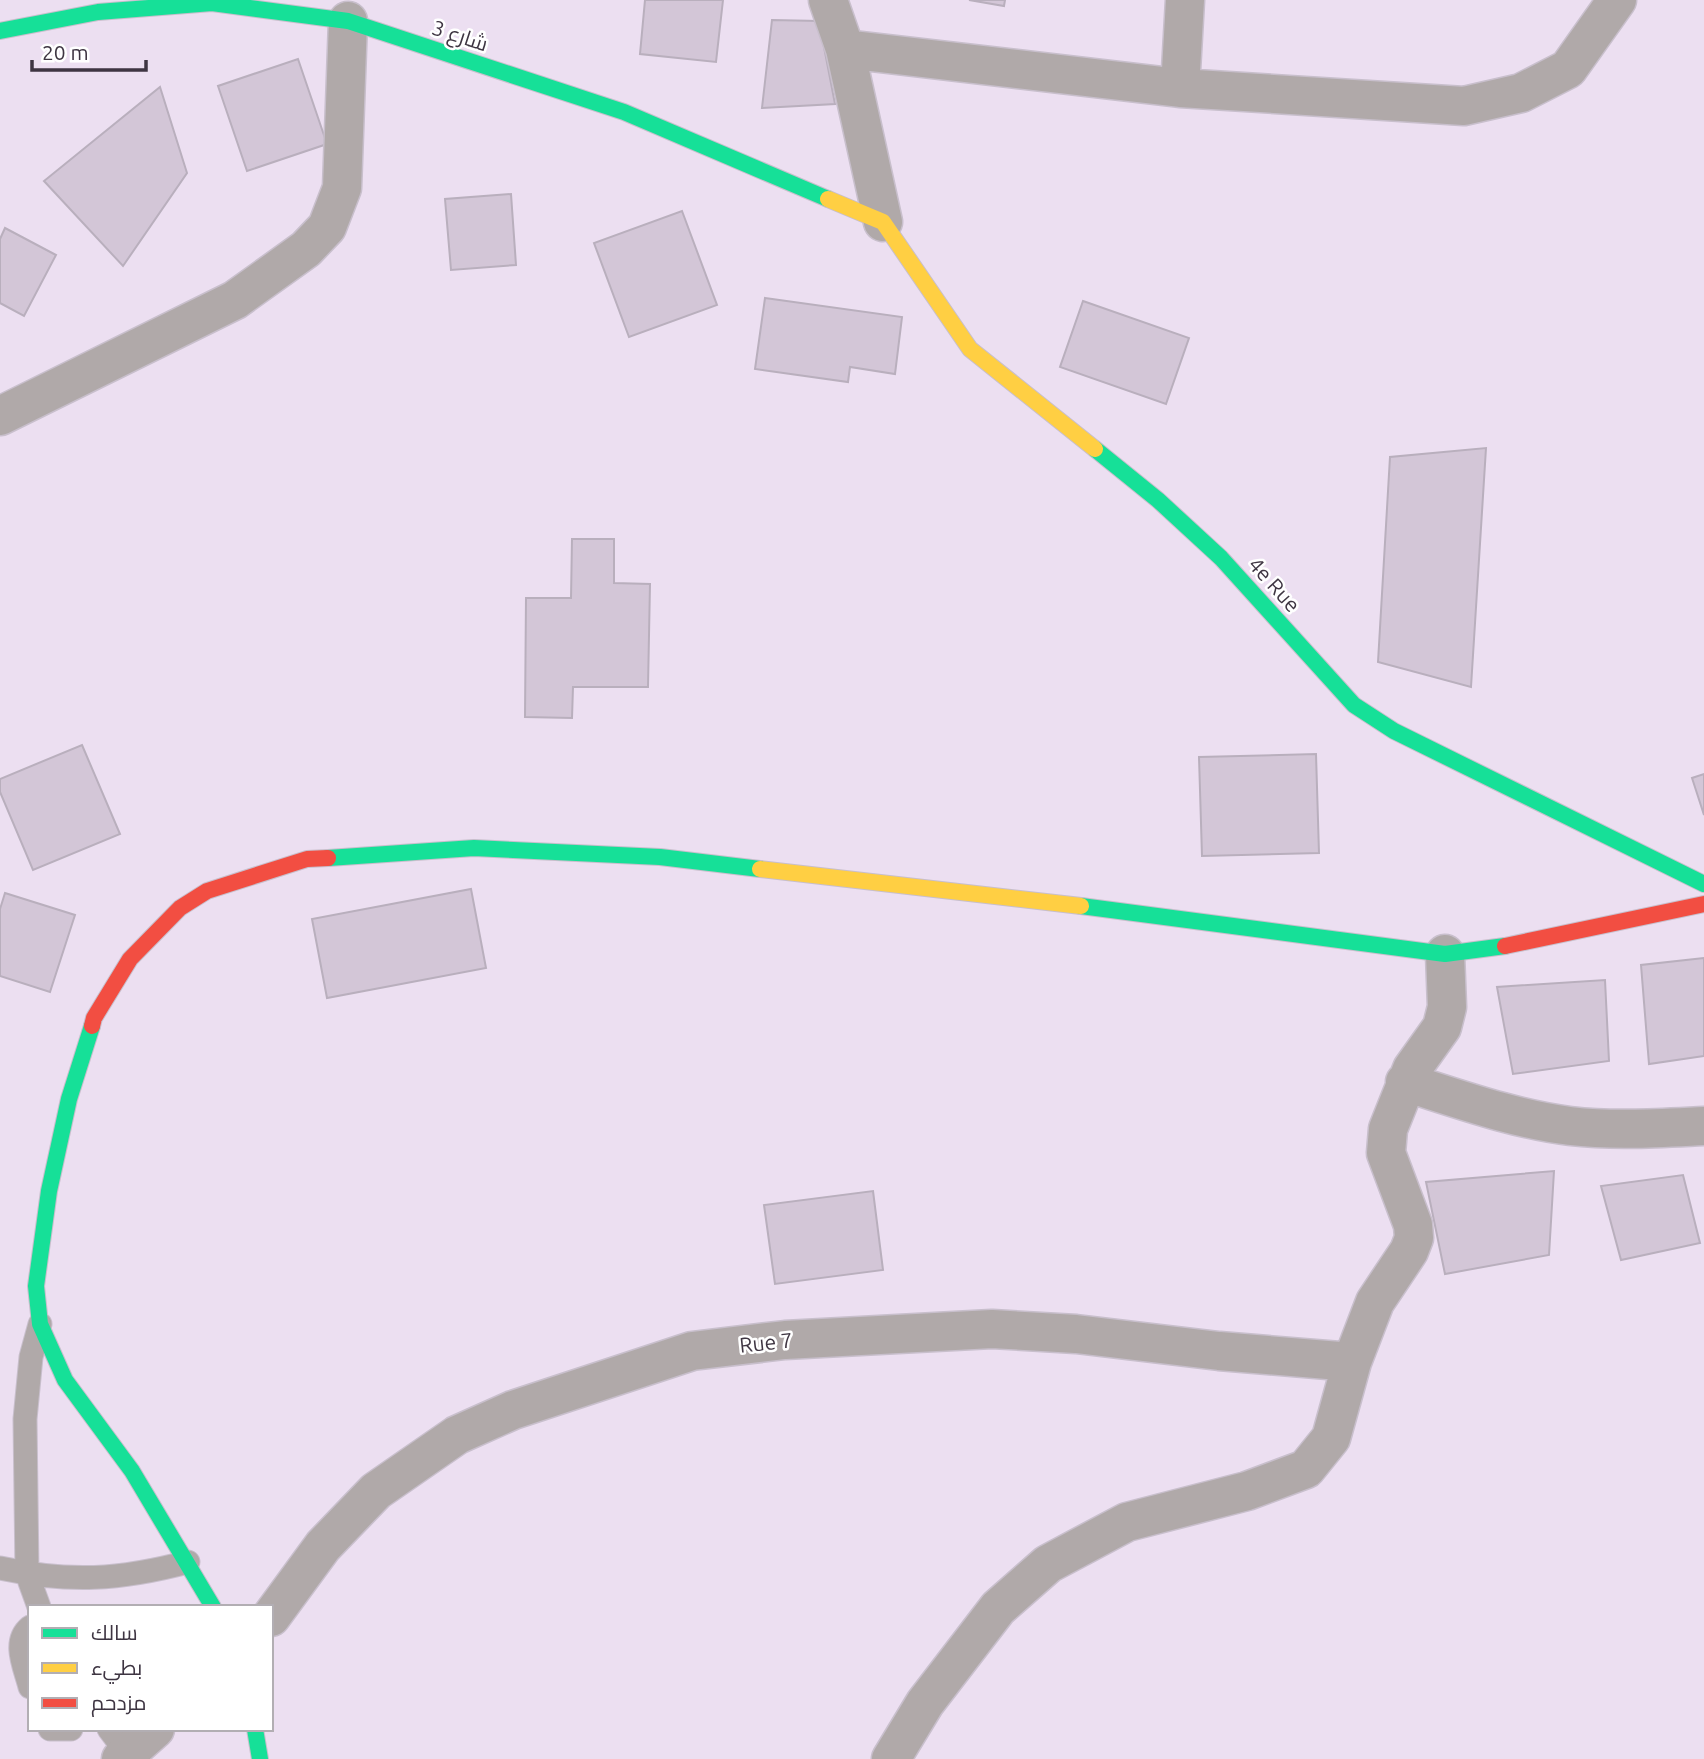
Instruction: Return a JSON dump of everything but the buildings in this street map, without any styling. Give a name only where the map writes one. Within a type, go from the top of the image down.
[{"type":"street","points":[[828,0],[845,49],[883,222]]},
{"type":"street","points":[[1180,88],[1185,0]]},
{"type":"street","points":[[845,49],[1180,88],[1464,106],[1521,93],[1568,69],[1617,0]]},
{"type":"street","name":"شارع 3","points":[[0,31],[98,6],[212,3],[348,21],[624,112],[883,222]]},
{"type":"street","points":[[0,416],[235,300],[306,249],[327,227],[342,188],[348,21]]},
{"type":"street","name":"4e Rue","points":[[883,222],[970,349],[1158,500],[1212,549],[1354,705],[1394,731],[1704,884]]},
{"type":"street","points":[[212,1605],[132,1471],[65,1380],[40,1324],[36,1286],[49,1191],[69,1099],[94,1018],[130,959],[180,908],[207,891],[307,859],[474,848],[660,857],[1039,901],[1446,954],[1493,950],[1536,942],[1704,904]]},
{"type":"street","points":[[891,1759],[925,1703],[998,1608],[1048,1564],[1127,1522],[1247,1491],[1306,1469],[1331,1438],[1352,1362],[1375,1302],[1409,1251],[1414,1238],[1413,1225],[1386,1153],[1388,1129],[1405,1082],[1442,1027],[1447,1007],[1446,954]]},
{"type":"street","points":[[1405,1082],[1516,1116],[1571,1126],[1644,1129],[1704,1126]]},
{"type":"street","name":"Rue 7","points":[[273,1614],[323,1546],[376,1491],[457,1435],[513,1410],[692,1351],[785,1340],[992,1329],[1076,1334],[1219,1351],[1352,1362]]},
{"type":"street","points":[[255,1731],[260,1759]]},
{"type":"lane","points":[[38,1605],[27,1574],[25,1419],[31,1357],[40,1324]]},
{"type":"lane","points":[[0,1568],[27,1574],[78,1578],[121,1577],[188,1562]]},
{"type":"lane","points":[[28,1629],[20,1642],[28,1677]]},
{"type":"traffic: fast","points":[[0,31],[98,12],[212,3],[348,21],[624,112],[828,199]]},
{"type":"traffic: fast","points":[[1095,449],[1158,500],[1221,558],[1354,705],[1394,731],[1704,884]]},
{"type":"traffic: fast","points":[[328,858],[474,848],[660,857],[760,869]]},
{"type":"traffic: fast","points":[[1081,906],[1445,954],[1505,946]]},
{"type":"traffic: fast","points":[[92,1026],[69,1099],[49,1191],[36,1286],[40,1324],[65,1380],[132,1471],[212,1605]]},
{"type":"traffic: fast","points":[[255,1731],[260,1759]]},
{"type":"traffic: slow","points":[[828,199],[883,222],[970,349],[1095,449]]},
{"type":"traffic: slow","points":[[760,869],[1081,906]]},
{"type":"traffic: jam","points":[[92,1026],[94,1018],[130,959],[180,908],[207,891],[307,859],[328,858]]},
{"type":"traffic: jam","points":[[1505,946],[1704,904]]}]
